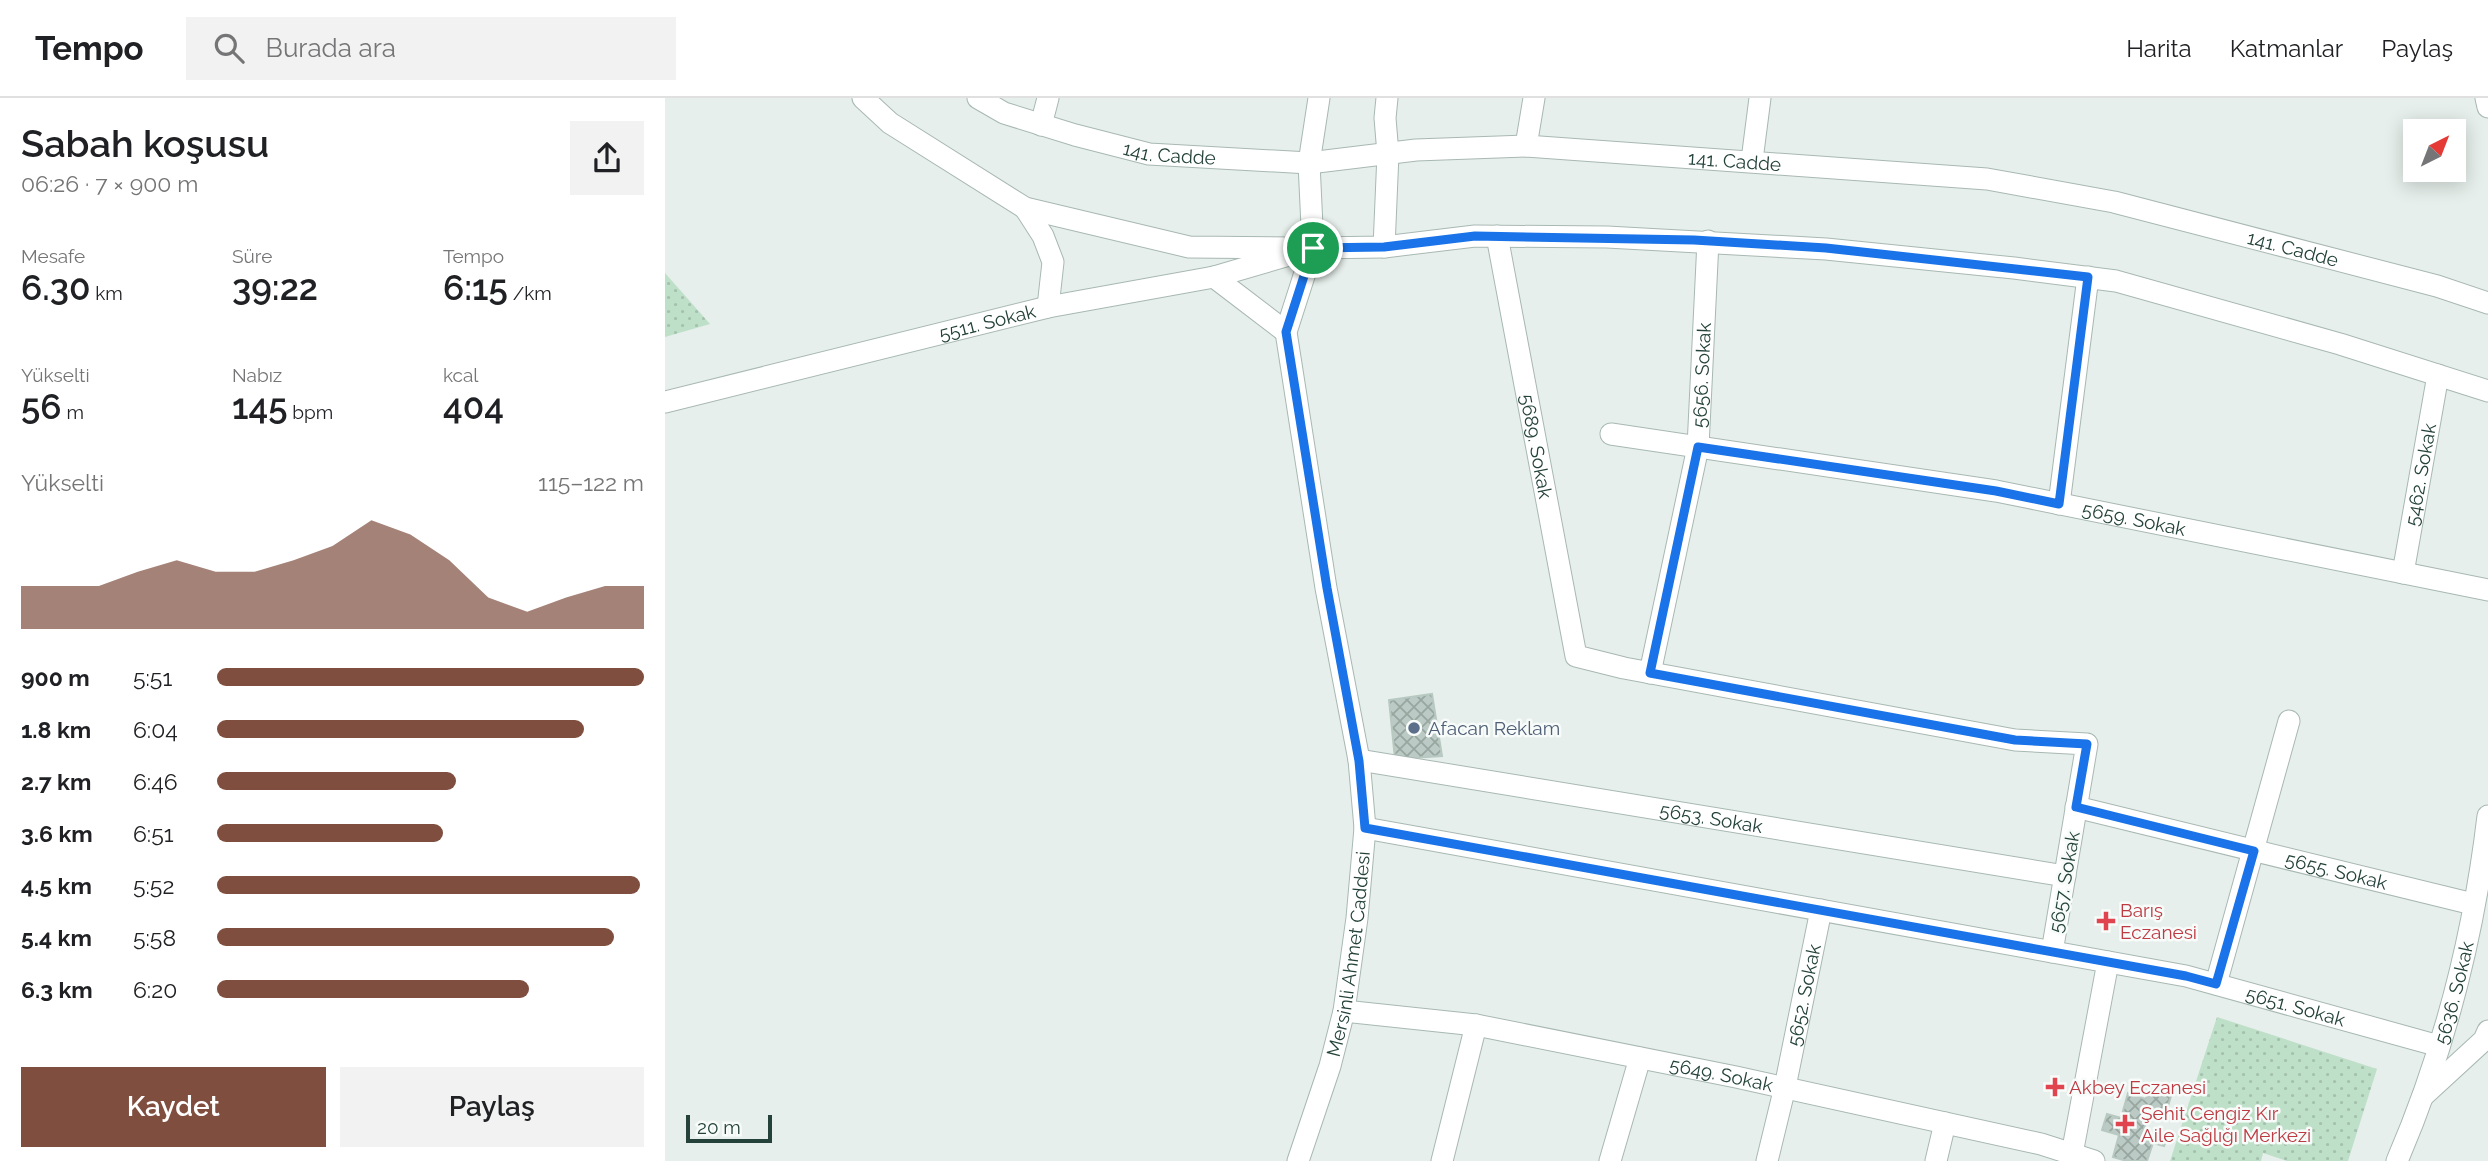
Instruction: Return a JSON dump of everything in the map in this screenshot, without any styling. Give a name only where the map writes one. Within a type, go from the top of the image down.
[{"type":"street","points":[[863,98],[890,123],[1025,208],[1189,247],[1384,247],[1475,236],[1607,237],[1826,248],[2088,277],[2116,281],[2340,344],[2488,391]]},
{"type":"street","name":"141. Cadde","points":[[978,98],[1004,113],[1041,125],[1149,153],[1309,163],[1416,150],[1526,146],[1752,160],[1987,179],[2114,202],[2437,286],[2488,303]]},
{"type":"street","points":[[1041,125],[1048,98]]},
{"type":"street","points":[[1313,248],[1309,163],[1319,98]]},
{"type":"street","points":[[1384,247],[1388,154],[1385,118],[1387,98]]},
{"type":"street","points":[[1526,146],[1534,98]]},
{"type":"street","points":[[1752,160],[1760,98]]},
{"type":"street","points":[[2486,98],[2488,107]]},
{"type":"street","points":[[1025,208],[1043,236],[1053,262],[1048,307]]},
{"type":"street","name":"5689. Sokak","points":[[1497,236],[1576,656]]},
{"type":"street","name":"5656. Sokak","points":[[1650,673],[1698,447],[1708,241]]},
{"type":"street","name":"5511. Sokak","points":[[665,402],[1048,307],[1214,277],[1313,248]]},
{"type":"street","name":"Mersinli Ahmet Caddesi","points":[[1299,1161],[1330,1066],[1343,1011],[1357,918],[1365,828],[1359,761],[1329,601],[1286,332],[1313,248]]},
{"type":"street","points":[[1214,277],[1286,332]]},
{"type":"street","points":[[2059,504],[2088,277]]},
{"type":"street","name":"5462. Sokak","points":[[2403,573],[2438,375]]},
{"type":"street","name":"5659. Sokak","points":[[1611,433],[1996,491],[2488,590]]},
{"type":"street","name":"5657. Sokak","points":[[1576,656],[1650,673],[2015,740],[2087,744],[2052,951]]},
{"type":"street","points":[[2216,984],[2289,721]]},
{"type":"street","name":"5653. Sokak","points":[[1359,761],[2065,876]]},
{"type":"street","name":"5655. Sokak","points":[[2076,807],[2473,904]]},
{"type":"street","name":"5636. Sokak","points":[[2397,1161],[2439,1046],[2462,964],[2488,816]]},
{"type":"street","name":"5651. Sokak","points":[[1365,828],[2186,976],[2439,1046]]},
{"type":"street","name":"5652. Sokak","points":[[1767,1161],[1821,910]]},
{"type":"street","points":[[2072,1154],[2108,962]]},
{"type":"street","name":"5649. Sokak","points":[[1343,1011],[1476,1025],[1785,1087],[2041,1144],[2095,1161]]},
{"type":"street","points":[[1442,1161],[1476,1025]]},
{"type":"street","points":[[2421,1097],[2484,1040],[2488,1031]]},
{"type":"street","points":[[1610,1161],[1640,1058]]},
{"type":"street","points":[[1936,1161],[1945,1123]]},
{"type":"green space","points":[[665,273],[710,324],[665,337]]},
{"type":"green space","points":[[2217,1017],[2377,1069],[2348,1161],[2287,1161],[2263,1153],[2261,1161],[2170,1161]]},
{"type":"building","name":"Afacan Reklam","points":[[1432,694],[1442,756],[1395,759],[1389,700]]},
{"type":"building","name":"Şehit Cengiz Kır Aile Sağlığı Merkezi","points":[[2154,1090],[2171,1096],[2166,1113],[2150,1109],[2143,1132],[2167,1139],[2164,1146],[2153,1143],[2147,1161],[2127,1161],[2113,1157],[2119,1135],[2102,1130],[2107,1114],[2121,1118],[2128,1093],[2145,1099]]},
{"type":"place","name":"Afacan Reklam","points":[[1414,728]]},
{"type":"place","name":"Barış Eczanesi","points":[[2106,921]]},
{"type":"place","name":"Akbey Eczanesi","points":[[2055,1087]]},
{"type":"place","name":"Şehit Cengiz Kır Aile Sağlığı Merkezi","points":[[2125,1124]]},
{"type":"route","points":[[1475,236],[1694,240],[1826,248],[2088,277],[2059,504],[1996,491],[1698,447],[1650,673],[2015,740],[2087,744],[2076,807],[2254,851],[2216,984],[2186,976],[1365,828],[1359,761],[1327,588],[1286,332],[1313,248],[1384,247],[1475,236]]}]
